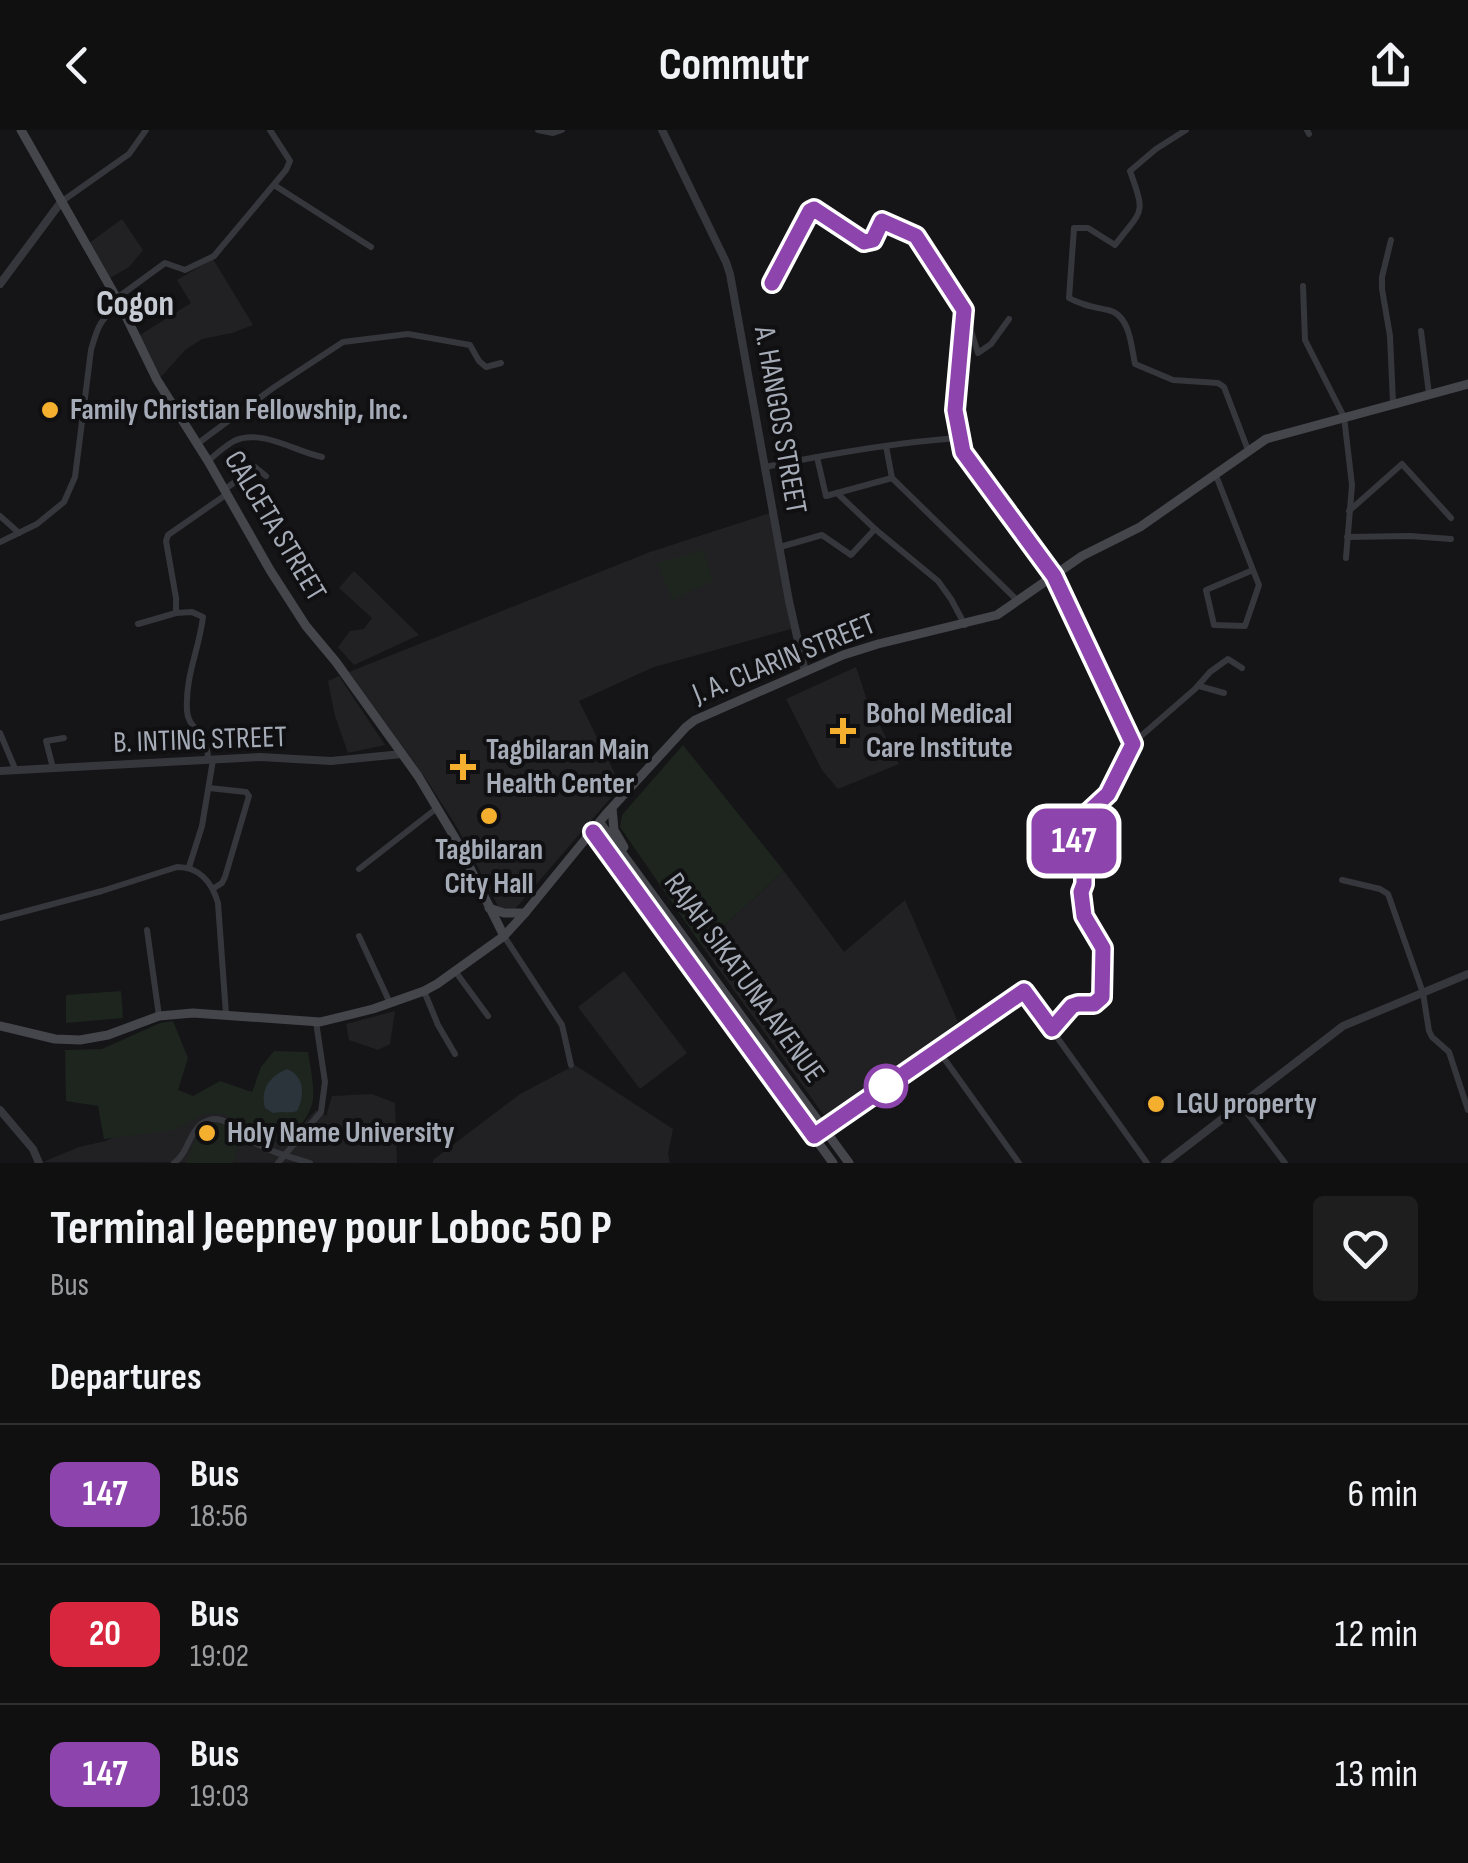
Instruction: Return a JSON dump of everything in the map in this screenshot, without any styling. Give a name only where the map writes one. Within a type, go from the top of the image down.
[{"type":"main road","name":"CALCETA STREET","points":[[21,130],[118,301],[157,380],[285,596],[402,754],[437,808],[504,936]]},
{"type":"main road","name":"J. A. CLARIN STREET","points":[[0,1026],[80,1040],[108,1035],[159,1016],[193,1013],[316,1022],[350,1016],[424,991],[504,936],[686,726],[724,706],[878,644],[996,615],[1082,556],[1140,527],[1266,439],[1468,384]]},
{"type":"main road","points":[[612,808],[614,830],[626,859]]},
{"type":"main road","points":[[596,827],[834,1163]]},
{"type":"main road","name":"RAJAH SIKATUNA AVENUE","points":[[596,827],[626,859],[687,952],[849,1163]]},
{"type":"main road","points":[[490,908],[525,913]]},
{"type":"main road","points":[[823,1148],[833,1142]]},
{"type":"street","points":[[0,284],[61,202],[130,154],[146,130]]},
{"type":"street","points":[[0,542],[36,524],[64,502],[75,478],[91,350],[102,318],[165,263],[185,270],[214,256],[290,161],[270,130]]},
{"type":"street","points":[[538,130],[562,130]]},
{"type":"street","name":"A. HANGOS STREET","points":[[662,130],[726,262],[805,672]]},
{"type":"street","points":[[1186,130],[1130,171],[1141,202],[1140,212],[1115,245],[1088,228],[1074,228],[1069,298],[1118,313],[1136,364],[1172,380],[1218,382],[1224,386],[1248,450]]},
{"type":"street","points":[[274,185],[371,248]]},
{"type":"street","points":[[772,283],[814,209],[864,242],[873,240],[882,221],[916,236],[964,310],[978,353],[991,344],[1008,320]]},
{"type":"street","points":[[1390,240],[1382,289],[1390,336],[1393,403]]},
{"type":"street","points":[[1303,286],[1305,340],[1344,417],[1352,486],[1346,558]]},
{"type":"street","points":[[964,310],[955,410],[963,452],[1054,576],[1133,744]]},
{"type":"street","points":[[1421,330],[1430,394]]},
{"type":"street","points":[[197,444],[343,342],[420,335],[470,345],[486,367],[501,363]]},
{"type":"street","points":[[765,467],[817,456],[960,438]]},
{"type":"street","points":[[208,461],[242,439],[273,441],[322,457]]},
{"type":"street","points":[[886,446],[892,478],[1018,601]]},
{"type":"street","points":[[817,456],[826,496],[892,478]]},
{"type":"street","points":[[1348,512],[1402,464],[1451,518]]},
{"type":"street","points":[[176,614],[166,548],[168,535],[256,467],[266,476]]},
{"type":"street","points":[[1215,473],[1259,585],[1245,626],[1214,625],[1206,590],[1253,570]]},
{"type":"street","points":[[837,493],[938,581],[965,624]]},
{"type":"street","points":[[0,516],[20,533]]},
{"type":"street","points":[[780,546],[822,536],[850,555],[875,529]]},
{"type":"street","points":[[1347,537],[1451,539]]},
{"type":"street","points":[[138,624],[192,612],[203,617],[186,691],[187,714],[205,739],[210,760],[209,788],[189,867]]},
{"type":"street","points":[[1052,1029],[1072,1006],[1094,1004],[1102,997],[1103,948],[1084,916],[1084,863],[1067,832],[1108,794],[1133,744],[1228,659],[1242,668]]},
{"type":"street","points":[[1198,686],[1224,694]]},
{"type":"street","points":[[0,733],[16,770]]},
{"type":"street","points":[[53,768],[46,742],[64,738]]},
{"type":"street","name":"B. INTING STREET","points":[[0,771],[260,757],[331,762],[402,754]]},
{"type":"street","points":[[209,788],[246,792],[249,796],[225,876],[214,888]]},
{"type":"street","points":[[360,869],[437,808]]},
{"type":"street","points":[[0,918],[177,867],[189,867],[214,888],[218,902],[226,1014]]},
{"type":"street","points":[[1342,880],[1388,894],[1423,993],[1429,1031],[1449,1052],[1468,1110]]},
{"type":"street","points":[[147,930],[159,1016]]},
{"type":"street","points":[[358,936],[390,1003]]},
{"type":"street","points":[[504,936],[562,1025],[571,1065]]},
{"type":"street","points":[[455,971],[488,1016]]},
{"type":"street","points":[[1165,1163],[1343,1026],[1468,974]]},
{"type":"street","points":[[424,991],[454,1054]]},
{"type":"street","points":[[814,1136],[1024,991],[1147,1163]]},
{"type":"street","points":[[280,1159],[321,1112],[324,1082],[316,1022]]},
{"type":"street","points":[[938,1050],[1019,1163]]},
{"type":"street","points":[[1241,1105],[1285,1163]]},
{"type":"street","points":[[0,1110],[38,1163]]},
{"type":"street","points":[[174,1163],[185,1152],[197,1127],[215,1119],[226,1122],[280,1159],[310,1163]]},
{"type":"shaded area","points":[[122,219],[143,250],[129,267],[110,278],[89,243]]},
{"type":"shaded area","points":[[213,259],[253,325],[202,339],[185,350],[161,377],[140,335],[191,303],[177,280]]},
{"type":"shaded area","points":[[770,513],[791,629],[654,667],[579,701],[621,786],[515,909],[499,908],[458,829],[349,672],[650,552]]},
{"type":"shaded area","points":[[703,550],[713,581],[672,600],[657,563]]},
{"type":"shaded area","points":[[354,571],[419,635],[354,665],[338,647],[350,631],[364,629],[372,618],[339,588]]},
{"type":"shaded area","name":"Bohol Medical Care Institute","points":[[856,667],[866,697],[899,764],[838,789],[822,770],[786,699]]},
{"type":"shaded area","points":[[339,676],[385,745],[348,753],[328,681]]},
{"type":"shaded area","points":[[683,745],[784,871],[702,946],[620,827],[622,815]]},
{"type":"shaded area","points":[[784,871],[844,952],[905,900],[958,1022],[831,1116],[823,1114],[702,946]]},
{"type":"shaded area","points":[[624,971],[687,1053],[640,1089],[578,1007]]},
{"type":"shaded area","points":[[121,991],[123,1018],[66,1023],[66,995]]},
{"type":"shaded area","points":[[395,1011],[390,1044],[378,1050],[349,1040],[346,1024]]},
{"type":"shaded area","points":[[173,1021],[188,1058],[178,1090],[193,1096],[220,1081],[252,1092],[261,1067],[274,1051],[308,1052],[312,1103],[304,1121],[283,1144],[224,1114],[204,1114],[175,1130],[104,1139],[98,1106],[66,1101],[65,1050],[102,1049]]},
{"type":"shaded area","name":"Holy Name University","points":[[575,1065],[673,1129],[670,1163],[433,1163],[520,1094]]},
{"type":"shaded area","points":[[287,1069],[300,1081],[300,1105],[297,1111],[273,1113],[265,1108],[265,1089],[271,1079]]},
{"type":"shaded area","name":"Holy Name University","points":[[372,1094],[395,1103],[397,1163],[43,1162],[106,1141],[150,1118],[225,1108],[283,1146],[316,1110],[326,1116],[332,1096]]},
{"type":"shaded area","points":[[216,1122],[235,1131],[238,1148],[233,1163],[186,1163],[200,1133]]},
{"type":"bus line","name":"147","points":[[593,832],[814,1136],[1024,991],[1052,1029],[1072,1006],[1094,1004],[1102,997],[1103,948],[1084,916],[1084,863],[1067,832],[1108,794],[1133,744],[1054,576],[963,452],[955,410],[964,310],[916,236],[882,221],[873,240],[864,242],[814,209],[772,283]]},
{"type":"place","name":"Family Christian Fellowship, Inc.","points":[[50,410]]},
{"type":"place","name":"Bohol Medical Care Institute","points":[[843,731]]},
{"type":"place","name":"Tagbilaran Main Health Center","points":[[463,767]]},
{"type":"place","name":"Tagbilaran City Hall","points":[[489,816]]},
{"type":"place","name":"LGU property","points":[[1156,1104]]},
{"type":"place","name":"Holy Name University","points":[[207,1133]]},
{"type":"district","name":"Cogon","points":[[135,304]]}]
